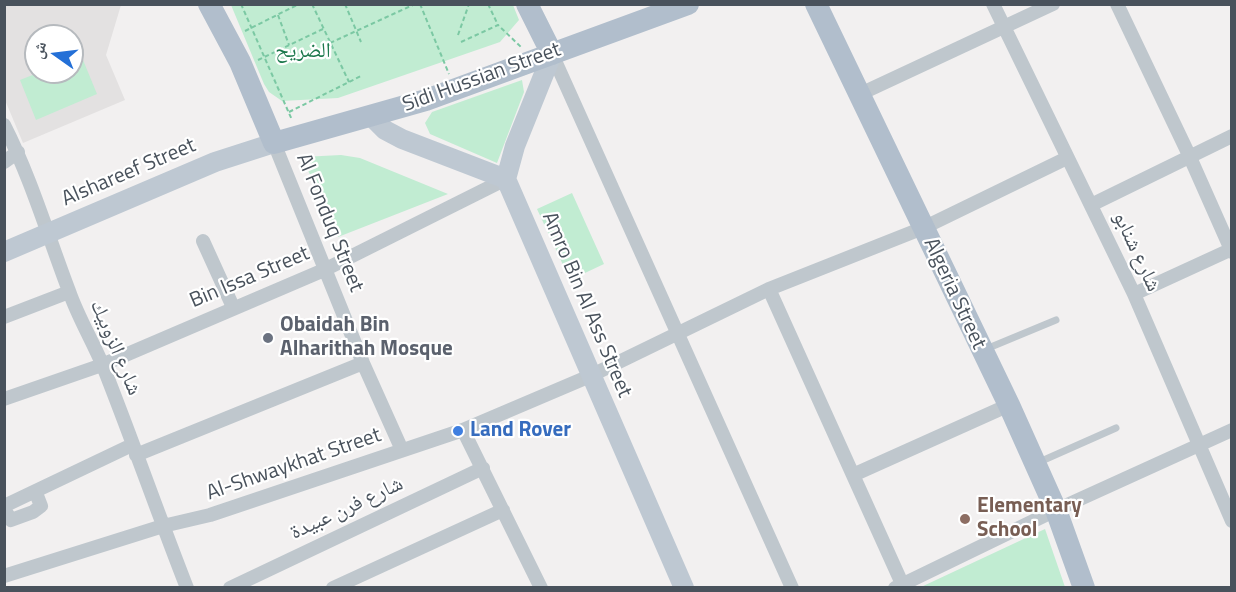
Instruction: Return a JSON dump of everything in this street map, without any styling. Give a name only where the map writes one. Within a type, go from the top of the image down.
[{"type":"main road","points":[[209,4],[242,67],[274,143]]},
{"type":"main road","points":[[527,4],[544,56]]},
{"type":"main road","name":"Sidi Hussian Street","points":[[274,143],[455,90],[688,4]]},
{"type":"main road","name":"Algeria Street","points":[[816,4],[858,96],[1009,405],[1056,510],[1084,588]]},
{"type":"street","name":"شارع شنابو","points":[[993,4],[1134,294],[1198,446],[1227,499],[1232,521]]},
{"type":"street","points":[[858,96],[1053,4]]},
{"type":"street","points":[[1117,4],[1189,155],[1231,250],[1134,294]]},
{"type":"street","points":[[371,116],[385,130],[402,139],[506,179],[544,56]]},
{"type":"street","points":[[544,56],[676,332],[792,588]]},
{"type":"street","name":"شارع الزوبيك","points":[[4,126],[18,152],[25,175],[50,233],[69,292],[102,365],[187,588]]},
{"type":"street","points":[[1091,206],[1189,155],[1232,136]]},
{"type":"street","name":"Alshareef Street","points":[[4,252],[215,162],[274,143]]},
{"type":"street","name":"Al Fonduq Street","points":[[274,143],[324,270],[402,450]]},
{"type":"street","points":[[4,162],[18,152]]},
{"type":"street","name":"Al-Shwaykhat Street","points":[[4,576],[163,526],[220,512],[463,430],[590,376],[676,332],[770,289],[923,228],[1066,158]]},
{"type":"street","name":"Bin Issa Street","points":[[4,399],[102,365],[324,270],[506,179]]},
{"type":"street","name":"Amro Bin Al Ass Street","points":[[506,179],[684,588]]},
{"type":"street","points":[[203,241],[233,307]]},
{"type":"street","points":[[770,289],[901,586],[1056,510],[1232,430]]},
{"type":"street","points":[[4,317],[69,292]]},
{"type":"street","points":[[4,508],[134,450],[363,363]]},
{"type":"street","points":[[853,475],[1009,405]]},
{"type":"street","points":[[463,430],[541,588]]},
{"type":"street","name":"شارع فرن عبيدة","points":[[230,588],[483,468]]},
{"type":"street","points":[[333,588],[503,510]]},
{"type":"lane","points":[[981,351],[1056,320]]},
{"type":"lane","points":[[1035,464],[1116,428]]},
{"type":"path","points":[[241,4],[297,135]]},
{"type":"path","points":[[228,39],[299,4]]},
{"type":"path","points":[[312,4],[349,82]]},
{"type":"path","points":[[345,4],[362,42]]},
{"type":"path","points":[[330,44],[415,4]]},
{"type":"path","points":[[420,4],[455,90]]},
{"type":"path","points":[[458,35],[468,4]]},
{"type":"path","points":[[488,4],[498,25],[544,56]]},
{"type":"path","points":[[278,15],[290,45]]},
{"type":"path","points":[[461,42],[498,25]]},
{"type":"path","points":[[242,67],[323,29]]},
{"type":"path","points":[[289,112],[361,76]]},
{"type":"shaded area","points":[[4,5],[121,5],[106,55],[125,100],[23,143],[5,100]]},
{"type":"green space","name":"الضريح","points":[[231,5],[513,5],[519,20],[500,42],[338,98],[282,101],[269,92],[264,84]]},
{"type":"green space","points":[[84,62],[97,94],[36,120],[20,80],[24,78],[24,84],[84,84]]},
{"type":"green space","points":[[522,80],[524,92],[497,163],[430,134],[425,123],[432,112]]},
{"type":"green space","points":[[341,155],[360,158],[448,194],[338,237],[302,157]]},
{"type":"green space","points":[[572,193],[604,264],[570,280],[537,209]]},
{"type":"green space","points":[[1045,529],[1065,587],[921,587]]},
{"type":"place","name":"Obaidah Bin Alharithah Mosque","points":[[268,338]]},
{"type":"place","name":"Land Rover","points":[[458,431]]},
{"type":"place","name":"Elementary School","points":[[965,519]]}]
